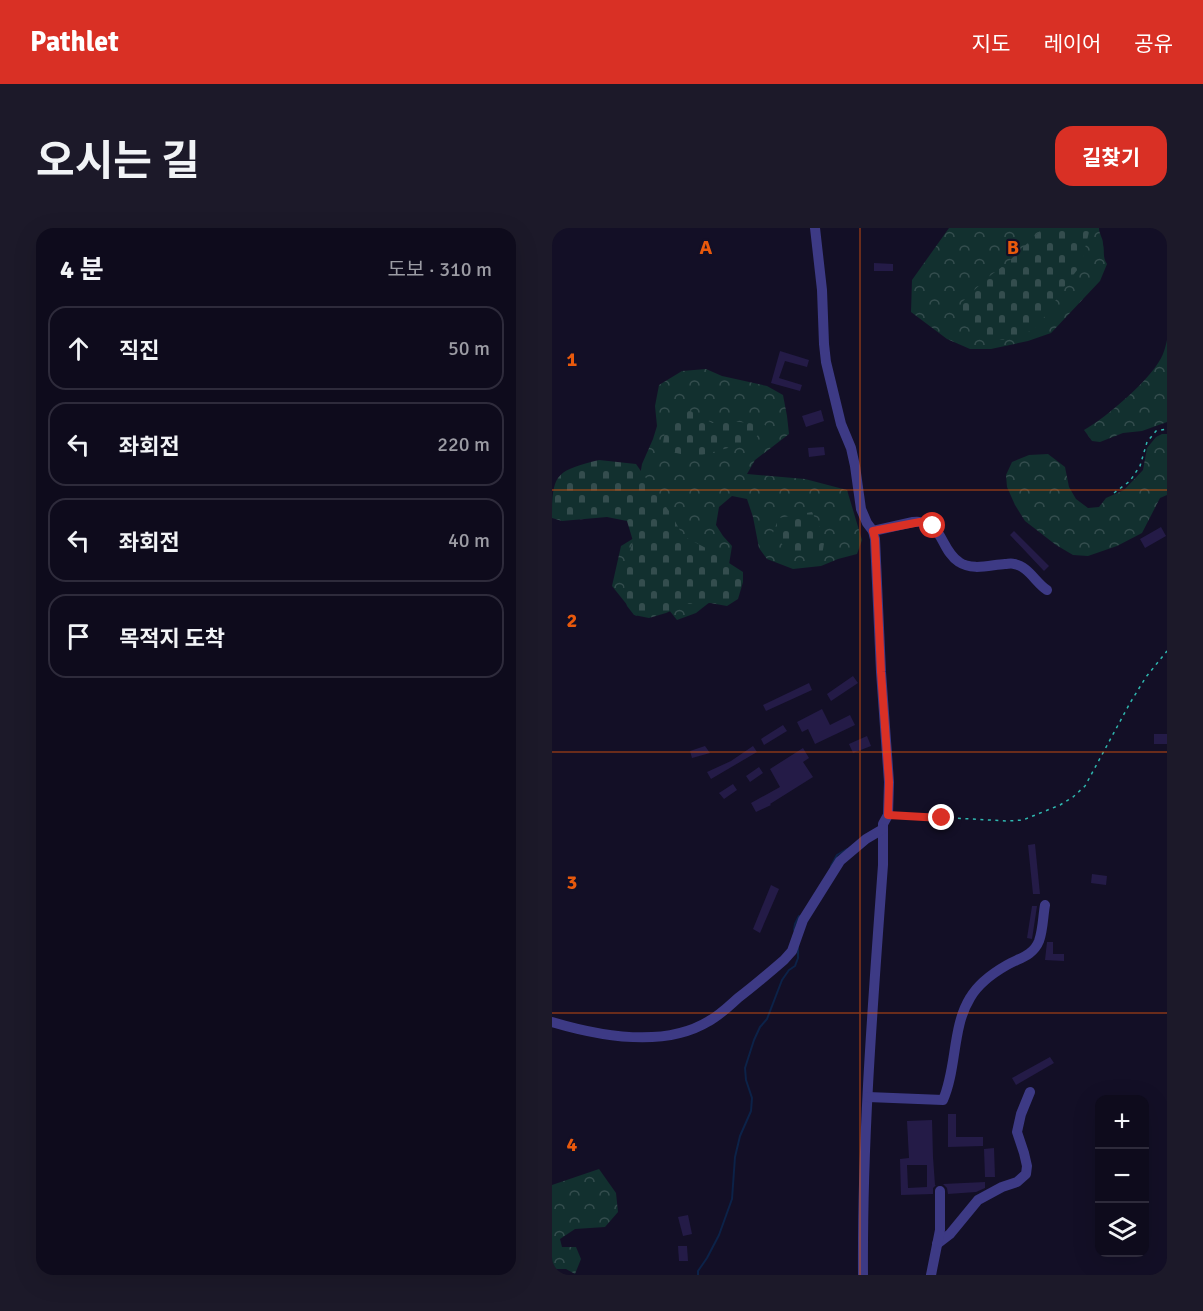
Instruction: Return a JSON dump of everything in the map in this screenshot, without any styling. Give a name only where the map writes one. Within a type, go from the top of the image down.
[{"type":"street","points":[[815,228],[822,290],[824,344],[831,387],[841,424],[851,448],[861,509],[875,539],[889,782],[888,815],[883,829],[883,865],[868,1097],[863,1200],[863,1275]]},
{"type":"street","points":[[873,531],[913,522],[928,524],[939,533],[955,560],[965,566],[1015,564],[1047,590]]},
{"type":"street","points":[[552,1022],[599,1034],[640,1036],[673,1034],[691,1030],[710,1021],[784,960],[792,951],[803,920],[840,861],[866,839],[883,829]]},
{"type":"street","points":[[868,1097],[944,1100],[963,1011],[970,997],[987,978],[1033,951],[1039,941],[1045,905]]},
{"type":"street","points":[[937,1244],[950,1234],[978,1200],[1017,1182],[1026,1174],[1027,1166],[1017,1132],[1030,1092]]},
{"type":"street","points":[[931,1275],[940,1230],[940,1191]]},
{"type":"path","points":[[1114,493],[1130,480],[1140,466],[1147,441],[1155,431],[1167,429]]},
{"type":"path","points":[[888,815],[1023,820],[1073,798],[1085,786],[1146,677],[1167,651]]},
{"type":"green space","points":[[949,228],[1099,228],[1107,264],[1100,281],[1051,333],[1028,341],[991,349],[970,349],[947,339],[911,312],[912,280]]},
{"type":"green space","points":[[1040,228],[1090,228],[1081,265],[1047,314],[1033,330],[1005,340],[991,338],[959,323],[963,301],[1007,263],[1040,231]]},
{"type":"green space","points":[[1167,340],[1167,422],[1142,431],[1123,433],[1100,442],[1092,441],[1084,430],[1105,416],[1140,385],[1158,363]]},
{"type":"green space","points":[[706,369],[722,376],[767,386],[783,395],[789,434],[755,460],[747,474],[805,479],[847,490],[862,540],[857,554],[821,566],[793,569],[767,559],[759,548],[747,499],[732,496],[719,507],[716,525],[732,546],[727,577],[715,598],[696,613],[677,620],[661,600],[636,616],[612,586],[621,546],[634,538],[636,499],[642,464],[657,426],[655,406],[659,385],[682,371]]},
{"type":"green space","points":[[689,410],[712,423],[731,421],[766,425],[753,441],[695,457],[662,450],[665,430]]},
{"type":"green space","points":[[1167,434],[1167,495],[1160,498],[1142,533],[1117,546],[1088,556],[1073,555],[1025,521],[1007,487],[1006,475],[1012,462],[1029,455],[1048,454],[1065,467],[1069,487],[1076,499],[1088,508],[1099,507],[1106,498],[1124,490],[1143,470],[1147,448],[1156,437]]},
{"type":"green space","points":[[599,460],[636,464],[671,514],[683,536],[743,572],[743,582],[738,599],[727,606],[710,603],[686,604],[649,618],[634,615],[627,606],[624,595],[626,563],[633,541],[627,521],[607,517],[562,521],[552,518],[553,492],[559,476],[574,467]]},
{"type":"green space","points":[[812,512],[825,538],[822,555],[790,551],[772,535],[779,518]]},
{"type":"green space","points":[[599,1169],[616,1193],[618,1212],[605,1227],[575,1229],[560,1239],[562,1247],[576,1247],[581,1259],[575,1274],[566,1269],[554,1269],[552,1274],[552,1185]]},
{"type":"building","points":[[874,263],[893,264],[893,271],[874,271]]},
{"type":"building","points":[[780,351],[809,360],[807,367],[785,361],[779,378],[802,385],[800,391],[771,383]]},
{"type":"building","points":[[821,410],[824,421],[806,427],[802,416]]},
{"type":"building","points":[[824,447],[825,455],[809,457],[808,448]]},
{"type":"building","points":[[1161,527],[1166,536],[1145,548],[1140,539]]},
{"type":"building","points":[[1014,531],[1049,566],[1044,571],[1010,535]]},
{"type":"building","points":[[853,676],[858,683],[831,701],[827,694]]},
{"type":"building","points":[[809,683],[812,690],[766,711],[763,705]]},
{"type":"building","points":[[822,709],[830,725],[850,715],[855,725],[815,744],[808,729],[802,732],[797,722]]},
{"type":"building","points":[[783,725],[787,731],[764,745],[761,739]]},
{"type":"building","points":[[1154,734],[1167,734],[1167,744],[1154,744]]},
{"type":"building","points":[[867,736],[871,746],[853,753],[849,744]]},
{"type":"building","points":[[705,746],[710,753],[692,758],[690,751]]},
{"type":"building","points":[[753,746],[757,752],[711,779],[707,772],[731,761]]},
{"type":"building","points":[[803,748],[809,758],[803,762],[813,777],[771,805],[756,812],[751,803],[780,787],[770,769]]},
{"type":"building","points":[[759,767],[763,773],[750,782],[746,776]]},
{"type":"building","points":[[733,784],[737,790],[724,799],[719,793]]},
{"type":"building","points":[[1035,844],[1040,894],[1033,894],[1028,845]]},
{"type":"building","points":[[1092,874],[1107,876],[1106,885],[1091,883]]},
{"type":"building","points":[[771,885],[779,889],[760,933],[753,929]]},
{"type":"building","points":[[1032,906],[1037,906],[1032,939],[1027,938]]},
{"type":"building","points":[[1047,942],[1053,942],[1053,954],[1064,954],[1064,961],[1045,960]]},
{"type":"building","points":[[1050,1057],[1054,1063],[1016,1085],[1012,1078]]},
{"type":"building","points":[[948,1114],[956,1114],[956,1137],[983,1137],[983,1146],[948,1147]]},
{"type":"building","points":[[932,1120],[936,1185],[933,1188],[933,1194],[901,1195],[900,1159],[909,1158],[907,1121]],"holes":[[[907,1165],[927,1165],[927,1187],[908,1188]]]},
{"type":"building","points":[[994,1148],[995,1177],[985,1177],[984,1149]]},
{"type":"building","points":[[985,1182],[985,1188],[976,1192],[948,1194],[943,1184]]},
{"type":"building","points":[[688,1215],[692,1234],[683,1236],[678,1217]]},
{"type":"building","points":[[678,1246],[687,1246],[688,1261],[679,1261]]},
{"type":"waterway","points":[[831,866],[837,855],[847,849]]},
{"type":"waterway","points":[[794,930],[799,916]]},
{"type":"waterway","points":[[698,1275],[698,1271],[719,1235],[732,1199],[735,1157],[740,1136],[751,1111],[752,1098],[745,1068],[754,1040],[767,1019],[782,980],[795,966],[798,948]]},
{"type":"route","points":[[933,526],[913,522],[873,531],[889,782],[888,815],[942,818]]}]
